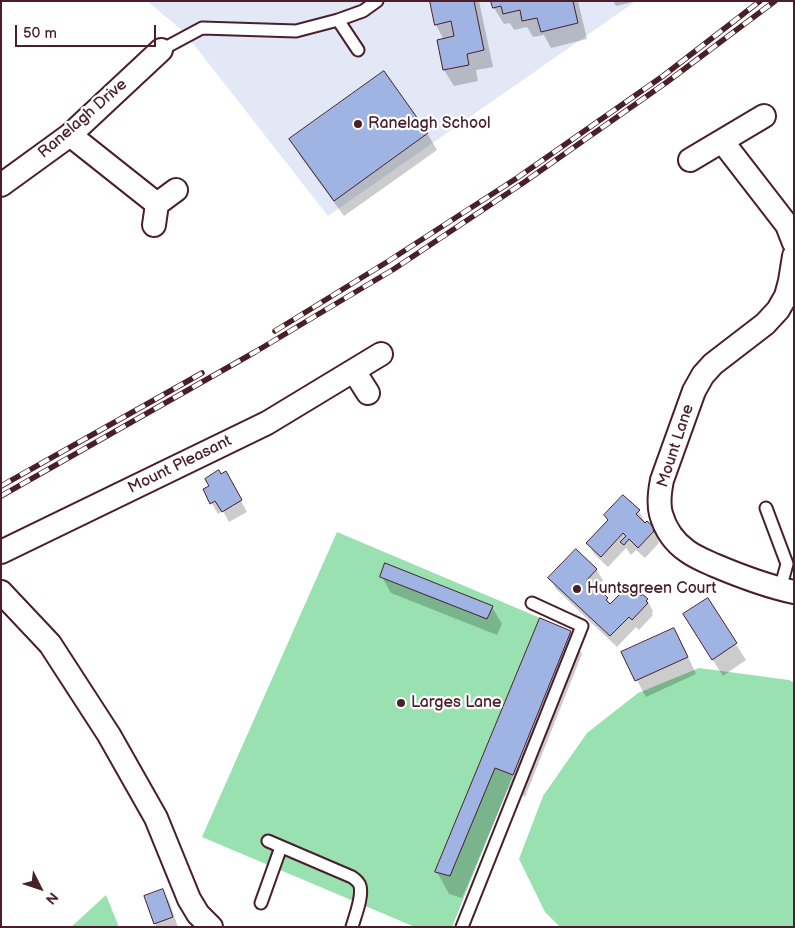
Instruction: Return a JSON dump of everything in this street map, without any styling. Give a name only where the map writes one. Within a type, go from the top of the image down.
[{"type":"street","name":"Ranelagh Drive","points":[[1,185],[70,135],[161,50]]},
{"type":"street","points":[[690,160],[764,116]]},
{"type":"street","points":[[70,135],[155,214],[176,190]]},
{"type":"street","points":[[722,141],[787,225],[794,243]]},
{"type":"street","name":"Mount Lane","points":[[787,591],[724,569],[687,551],[675,541],[666,528],[660,512],[660,494],[662,480],[694,391],[703,375],[713,364],[765,324],[778,310],[786,296],[794,256]]},
{"type":"street","name":"Mount Pleasant","points":[[1,552],[267,423],[381,354]]},
{"type":"street","points":[[354,371],[368,393]]},
{"type":"street","points":[[1,592],[50,644],[109,735],[156,818],[201,924]]},
{"type":"lane","points":[[161,50],[202,28],[296,31],[363,11],[377,1]]},
{"type":"lane","points":[[338,20],[358,50]]},
{"type":"lane","points":[[766,508],[787,564],[787,591]]},
{"type":"lane","points":[[462,927],[582,626],[532,603]]},
{"type":"lane","points":[[268,841],[352,876],[360,886],[361,895],[352,927]]},
{"type":"lane","points":[[261,903],[281,846]]},
{"type":"shaded area","name":"Ranelagh School","points":[[147,1],[636,1],[328,216],[184,32]]},
{"type":"green space","name":"Larges Lane","points":[[337,532],[571,631],[452,927],[415,927],[202,837]]},
{"type":"green space","points":[[699,668],[789,680],[794,683],[794,927],[560,927],[545,912],[519,859],[543,796],[587,733],[638,693]]},
{"type":"green space","points":[[106,895],[119,927],[71,927]]},
{"type":"building","points":[[430,1],[474,1],[484,50],[467,54],[469,65],[443,70],[437,40],[454,36],[451,21],[435,25]]},
{"type":"building","points":[[491,1],[573,1],[578,23],[541,32],[537,18],[522,21],[520,10],[503,14],[501,6],[493,8]]},
{"type":"building","points":[[384,71],[428,133],[334,201],[289,139]]},
{"type":"building","points":[[219,470],[221,474],[226,471],[242,500],[222,512],[215,501],[210,504],[203,489],[209,486],[205,479]]},
{"type":"building","name":"Huntsgreen Court","points":[[623,495],[640,510],[636,514],[645,523],[647,521],[655,528],[654,531],[638,548],[629,539],[624,545],[620,542],[626,536],[623,533],[601,557],[586,543],[608,520],[604,515]]},
{"type":"building","name":"Huntsgreen Court","points":[[576,549],[597,569],[586,581],[601,595],[603,593],[608,598],[606,600],[610,604],[629,585],[641,596],[642,594],[648,599],[646,601],[648,603],[632,620],[629,617],[610,636],[548,578]]},
{"type":"building","points":[[385,563],[493,606],[487,619],[380,577]]},
{"type":"building","points":[[708,598],[737,643],[712,660],[683,614]]},
{"type":"building","points":[[540,618],[571,631],[513,775],[495,768],[450,876],[435,872]]},
{"type":"building","points":[[674,628],[688,657],[635,681],[621,652]]},
{"type":"building","points":[[163,889],[173,917],[154,924],[144,896]]},
{"type":"railway","points":[[275,331],[387,262],[517,178],[663,76],[760,1]]},
{"type":"railway","points":[[1,496],[255,352],[394,269],[523,183],[667,82],[775,1]]},
{"type":"railway","points":[[1,486],[202,373]]},
{"type":"place","name":"Ranelagh School","points":[[358,124]]},
{"type":"place","name":"Huntsgreen Court","points":[[577,589]]},
{"type":"place","name":"Larges Lane","points":[[401,703]]}]
